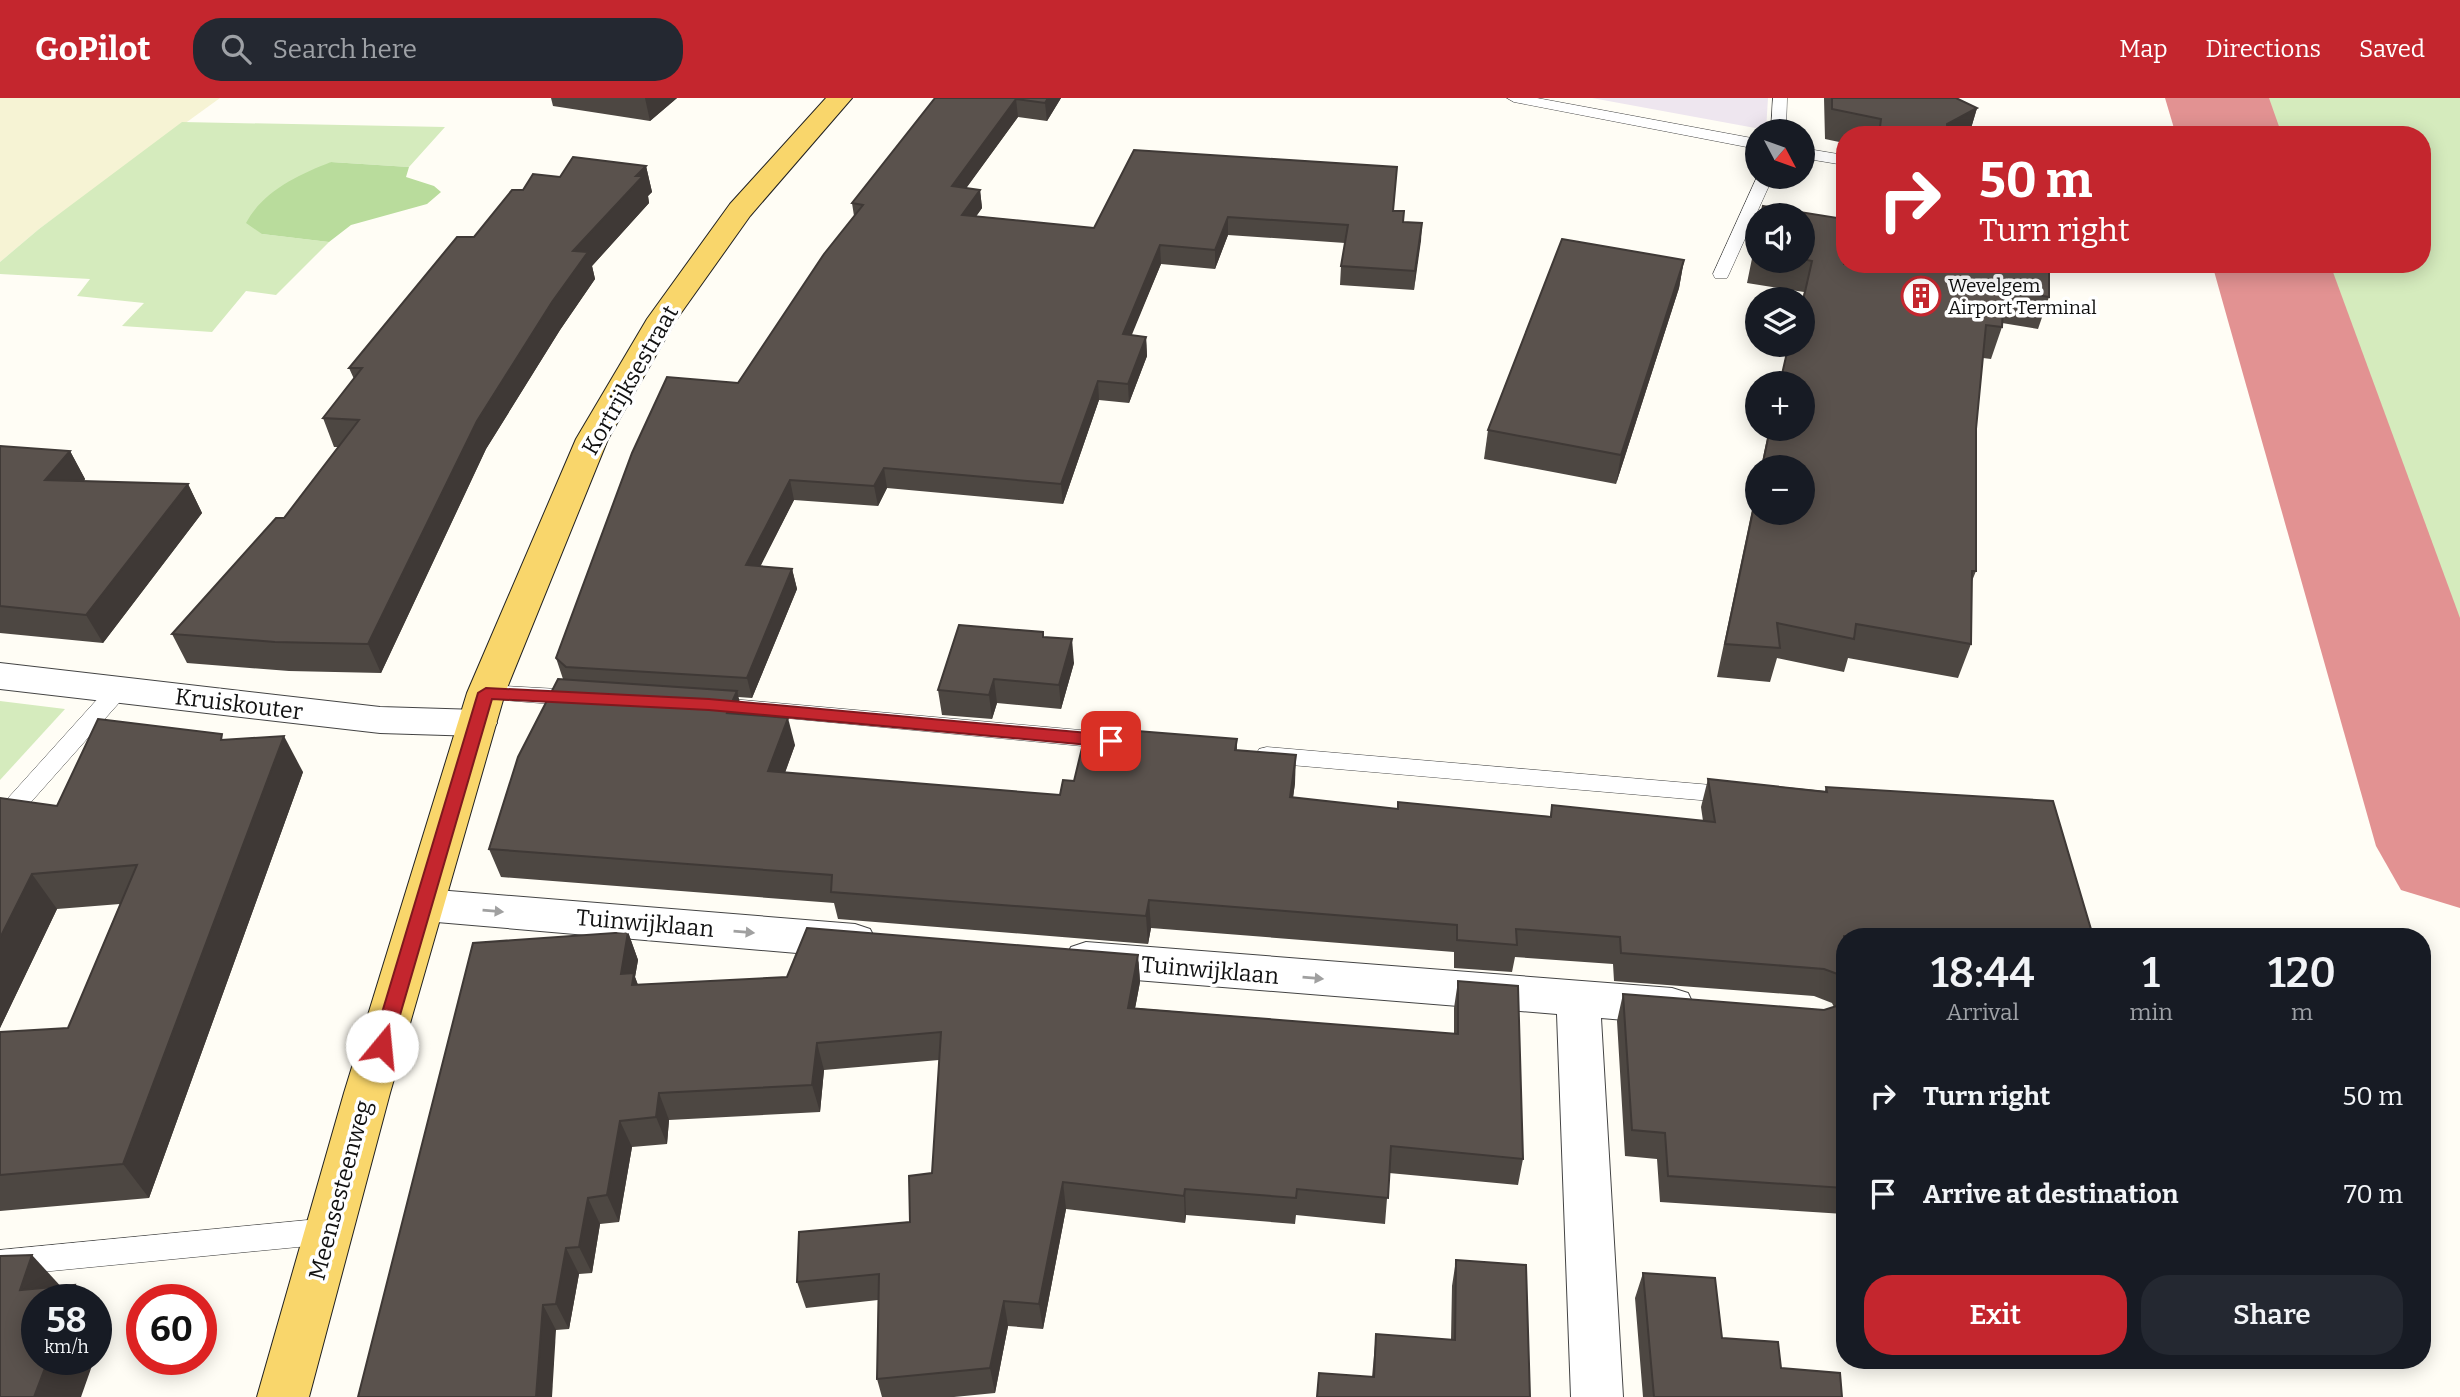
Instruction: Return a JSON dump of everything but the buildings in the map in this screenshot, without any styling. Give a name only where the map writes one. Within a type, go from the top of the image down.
[{"type":"main road","name":"Kortrijksestraat","points":[[482,706],[592,439],[662,319],[740,211],[800,139],[840,98]]},
{"type":"main road","name":"Meensesteenweg","points":[[284,1397],[367,1093],[482,706]]},
{"type":"street","name":"Kruiskouter","points":[[0,677],[380,720],[482,706]]},
{"type":"street","name":"Tuinwijklaan","points":[[425,905],[888,943]]},
{"type":"street","name":"Tuinwijklaan","points":[[1054,957],[1717,1010]]},
{"type":"street","points":[[1577,1000],[1597,1397]]},
{"type":"lane","points":[[1514,98],[1745,142]]},
{"type":"lane","points":[[1779,119],[1780,98]]},
{"type":"lane","points":[[1815,155],[1836,159]]},
{"type":"lane","points":[[1721,274],[1760,189]]},
{"type":"lane","points":[[0,822],[118,690]]},
{"type":"lane","points":[[482,706],[601,699]]},
{"type":"lane","points":[[682,703],[1133,743]]},
{"type":"lane","points":[[1243,753],[1756,796]]},
{"type":"lane","points":[[0,1264],[329,1231]]},
{"type":"shaded area","points":[[0,98],[220,98],[39,229],[0,262]]},
{"type":"shaded area","points":[[1592,98],[1768,98],[1767,119],[1745,119],[1745,126]]},
{"type":"green space","points":[[2257,98],[2460,98],[2460,695],[2312,273],[2431,273],[2431,126],[2260,126]]},
{"type":"green space","points":[[182,122],[445,127],[409,167],[331,162],[262,234],[329,242],[276,295],[246,291],[212,332],[122,326],[144,303],[77,296],[90,279],[0,274],[0,262],[39,229]]},
{"type":"green space","points":[[331,162],[409,167],[406,177],[434,186],[441,192],[427,204],[351,225],[329,242],[262,234],[246,223],[262,202],[282,185]]},
{"type":"green space","points":[[0,701],[65,709],[0,780]]},
{"type":"taxiway","points":[[2217,98],[2226,126]]},
{"type":"taxiway","points":[[2274,273],[2460,846]]},
{"type":"place","name":"Wevelgem Airport Terminal","points":[[1921,296]]},
{"type":"route","points":[[382,1046],[486,693],[709,705],[1111,741]]}]
